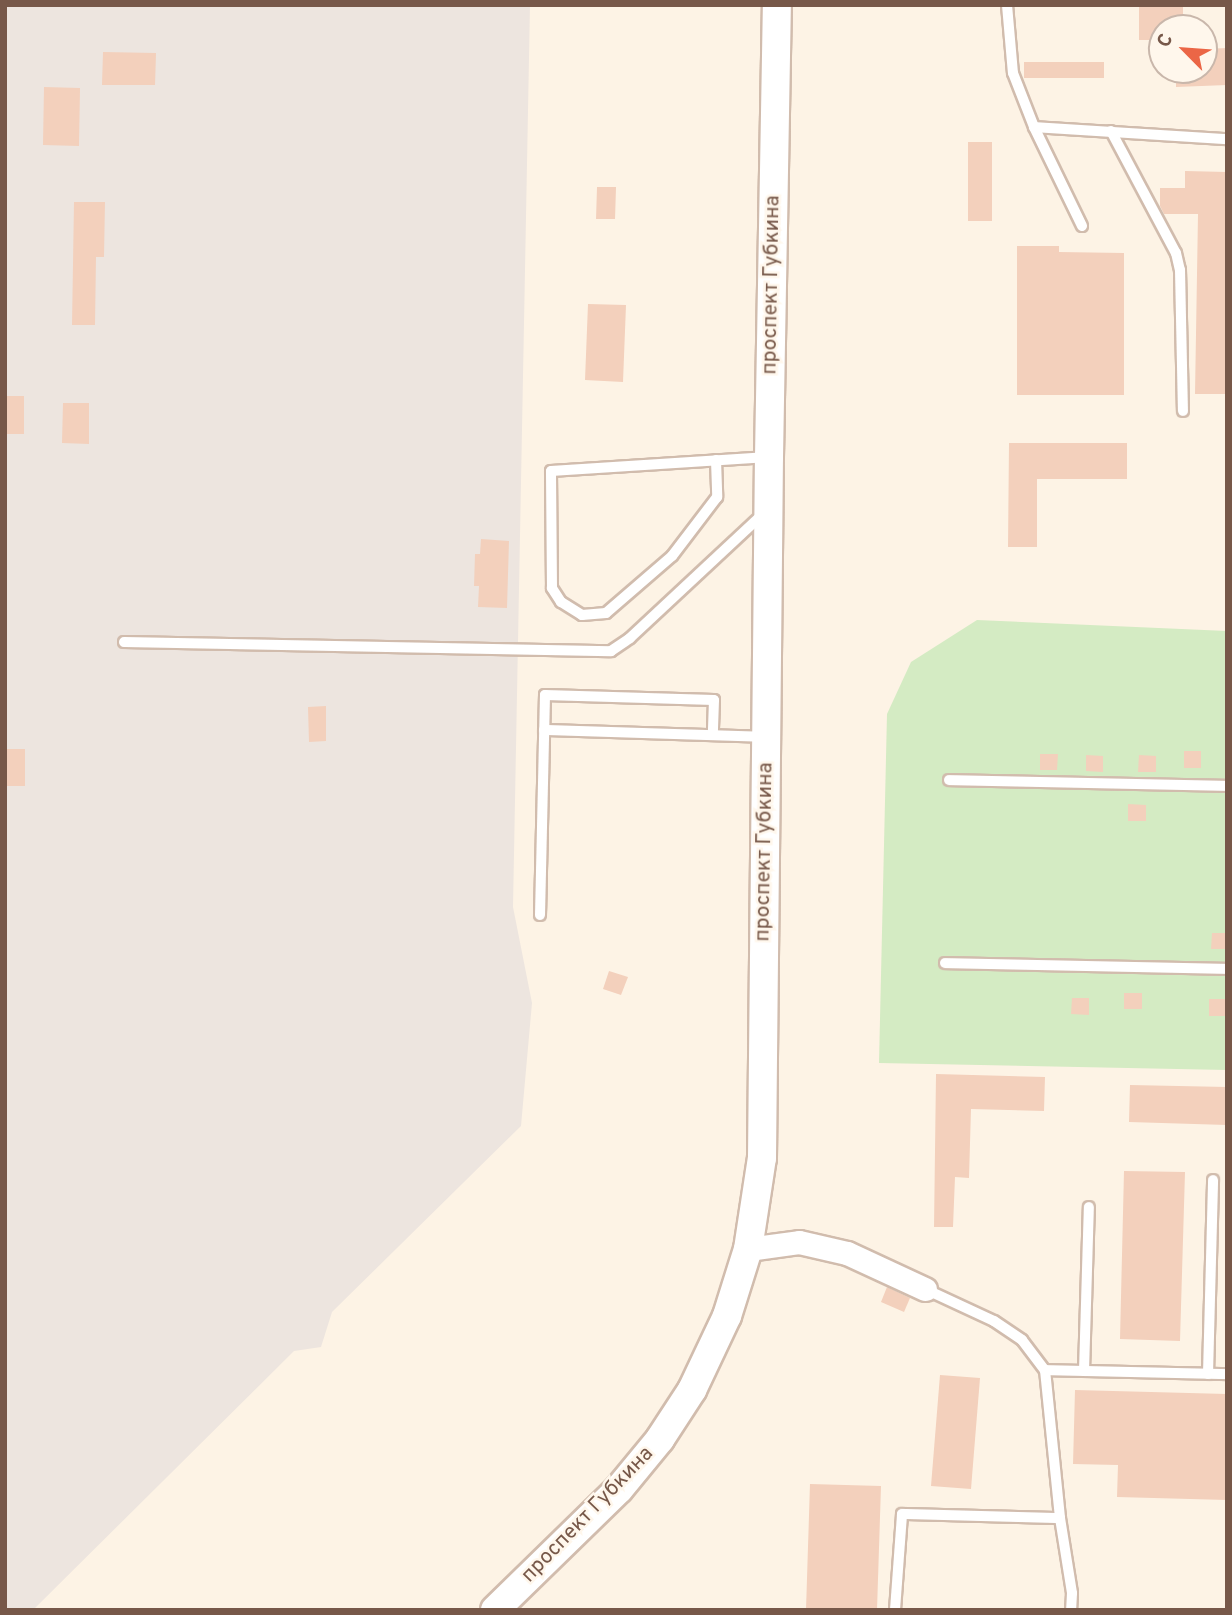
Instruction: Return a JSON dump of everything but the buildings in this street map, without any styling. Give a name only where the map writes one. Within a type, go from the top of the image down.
[{"type":"street","name":"проспект Губкина","points":[[495,1610],[619,1489],[660,1439],[692,1390],[727,1316],[747,1248],[762,1158],[769,457],[777,5]]},
{"type":"street","points":[[747,1248],[799,1242],[847,1253],[925,1289]]},
{"type":"lane","points":[[1007,5],[1013,73],[1034,127],[1082,226]]},
{"type":"lane","points":[[1034,127],[1227,138]]},
{"type":"lane","points":[[1111,131],[1176,253],[1180,270],[1183,411]]},
{"type":"lane","points":[[716,460],[717,496],[671,556],[606,613],[582,615],[561,602],[552,588],[551,471],[716,460],[769,457]]},
{"type":"lane","points":[[124,642],[611,651],[630,638],[769,508]]},
{"type":"lane","points":[[540,915],[545,695],[714,700],[713,735]]},
{"type":"lane","points":[[544,730],[766,737]]},
{"type":"lane","points":[[949,780],[1227,786]]},
{"type":"lane","points":[[945,963],[1227,969]]},
{"type":"lane","points":[[1208,1374],[1213,1180]]},
{"type":"lane","points":[[1084,1371],[1089,1207]]},
{"type":"lane","points":[[925,1289],[994,1321],[1022,1340],[1045,1370],[1060,1518],[1072,1593],[1071,1610]]},
{"type":"lane","points":[[1045,1370],[1227,1374]]},
{"type":"lane","points":[[895,1610],[902,1514],[1060,1518]]},
{"type":"shaded area","points":[[5,5],[530,5],[513,907],[532,1003],[521,1126],[332,1312],[321,1347],[294,1351],[33,1610],[5,1610]]},
{"type":"green space","points":[[977,620],[1227,631],[1227,1070],[879,1063],[887,714],[911,662]]}]
